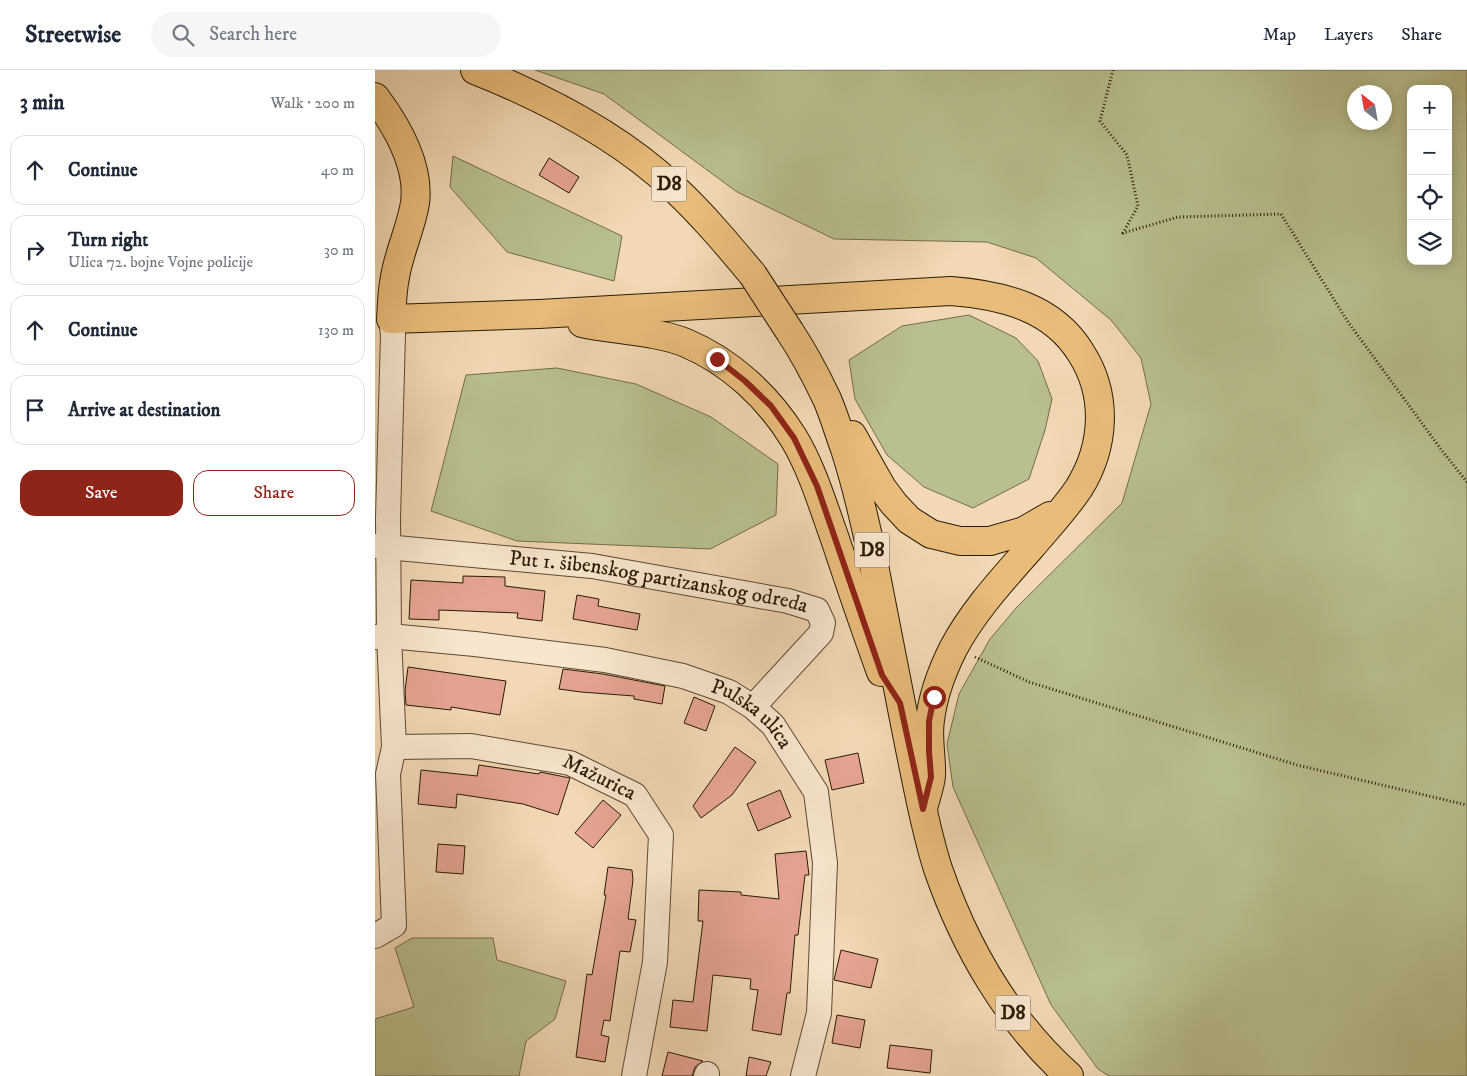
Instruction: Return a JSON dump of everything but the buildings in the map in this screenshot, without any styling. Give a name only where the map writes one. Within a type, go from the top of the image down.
[{"type":"main road","name":"D8","points":[[475,70],[516,86],[605,135],[673,187],[727,244],[753,276],[804,354],[827,400],[856,484],[870,539],[900,703],[923,809],[938,867],[954,910],[990,980],[1015,1017],[1069,1076]]},
{"type":"main road","points":[[375,96],[394,124],[407,153],[414,180],[415,200],[410,225],[395,276],[391,319],[539,314],[951,291],[1000,297],[1027,306],[1049,318],[1067,333],[1089,365],[1097,387],[1101,410],[1100,434],[1092,461],[1079,487],[1066,506],[984,602],[954,648],[934,697],[929,721],[931,777],[923,809]]},
{"type":"main road","points":[[375,271],[410,225]]},
{"type":"main road","points":[[539,314],[649,334],[685,343],[717,359],[745,381],[771,406],[794,438],[817,486],[882,675],[900,703]]},
{"type":"main road","points":[[827,400],[853,437],[882,488],[909,520],[931,534],[960,541],[991,542],[1024,531],[1066,506]]},
{"type":"street","points":[[375,936],[394,926],[381,775],[394,747],[382,636],[382,546],[393,334],[391,319]]},
{"type":"street","name":"Put 1. šibenskog partizanskog odreda","points":[[382,546],[592,566],[788,601],[817,610],[823,623],[821,633],[753,707]]},
{"type":"street","name":"Pulska ulica","points":[[382,636],[475,644],[605,660],[683,676],[729,692],[753,707],[773,725],[816,792],[825,862],[819,1013],[803,1076]]},
{"type":"street","name":"Mažurica","points":[[394,747],[471,746],[570,763],[635,795],[661,835],[655,962],[633,1076]]},
{"type":"path","points":[[1113,70],[1100,121],[1127,155],[1138,206],[1123,233],[1178,217],[1281,214],[1348,322],[1467,482]]},
{"type":"path","points":[[954,648],[1029,682],[1297,765],[1467,805]]},
{"type":"green space","points":[[535,70],[1467,70],[1467,1076],[1109,1076],[1098,1069],[1051,1005],[953,787],[947,744],[959,694],[990,639],[1016,608],[1122,503],[1151,404],[1141,358],[1111,320],[1036,258],[987,242],[834,239],[737,192],[604,94]]},
{"type":"green space","points":[[453,156],[622,236],[614,281],[507,252],[450,187]]},
{"type":"green space","points":[[969,315],[1016,338],[1038,361],[1052,399],[1045,430],[1029,479],[973,508],[924,487],[887,455],[855,399],[849,360],[902,326]]},
{"type":"green space","points":[[557,368],[636,384],[711,417],[778,464],[776,515],[710,549],[517,541],[431,511],[466,375]]},
{"type":"green space","points":[[412,938],[493,938],[497,960],[566,981],[555,1019],[526,1041],[519,1076],[375,1076],[375,1019],[414,1007],[395,948]]},
{"type":"route","points":[[717,359],[745,381],[771,406],[794,438],[817,486],[882,675],[900,703],[923,809],[931,777],[929,721],[934,697]]}]
